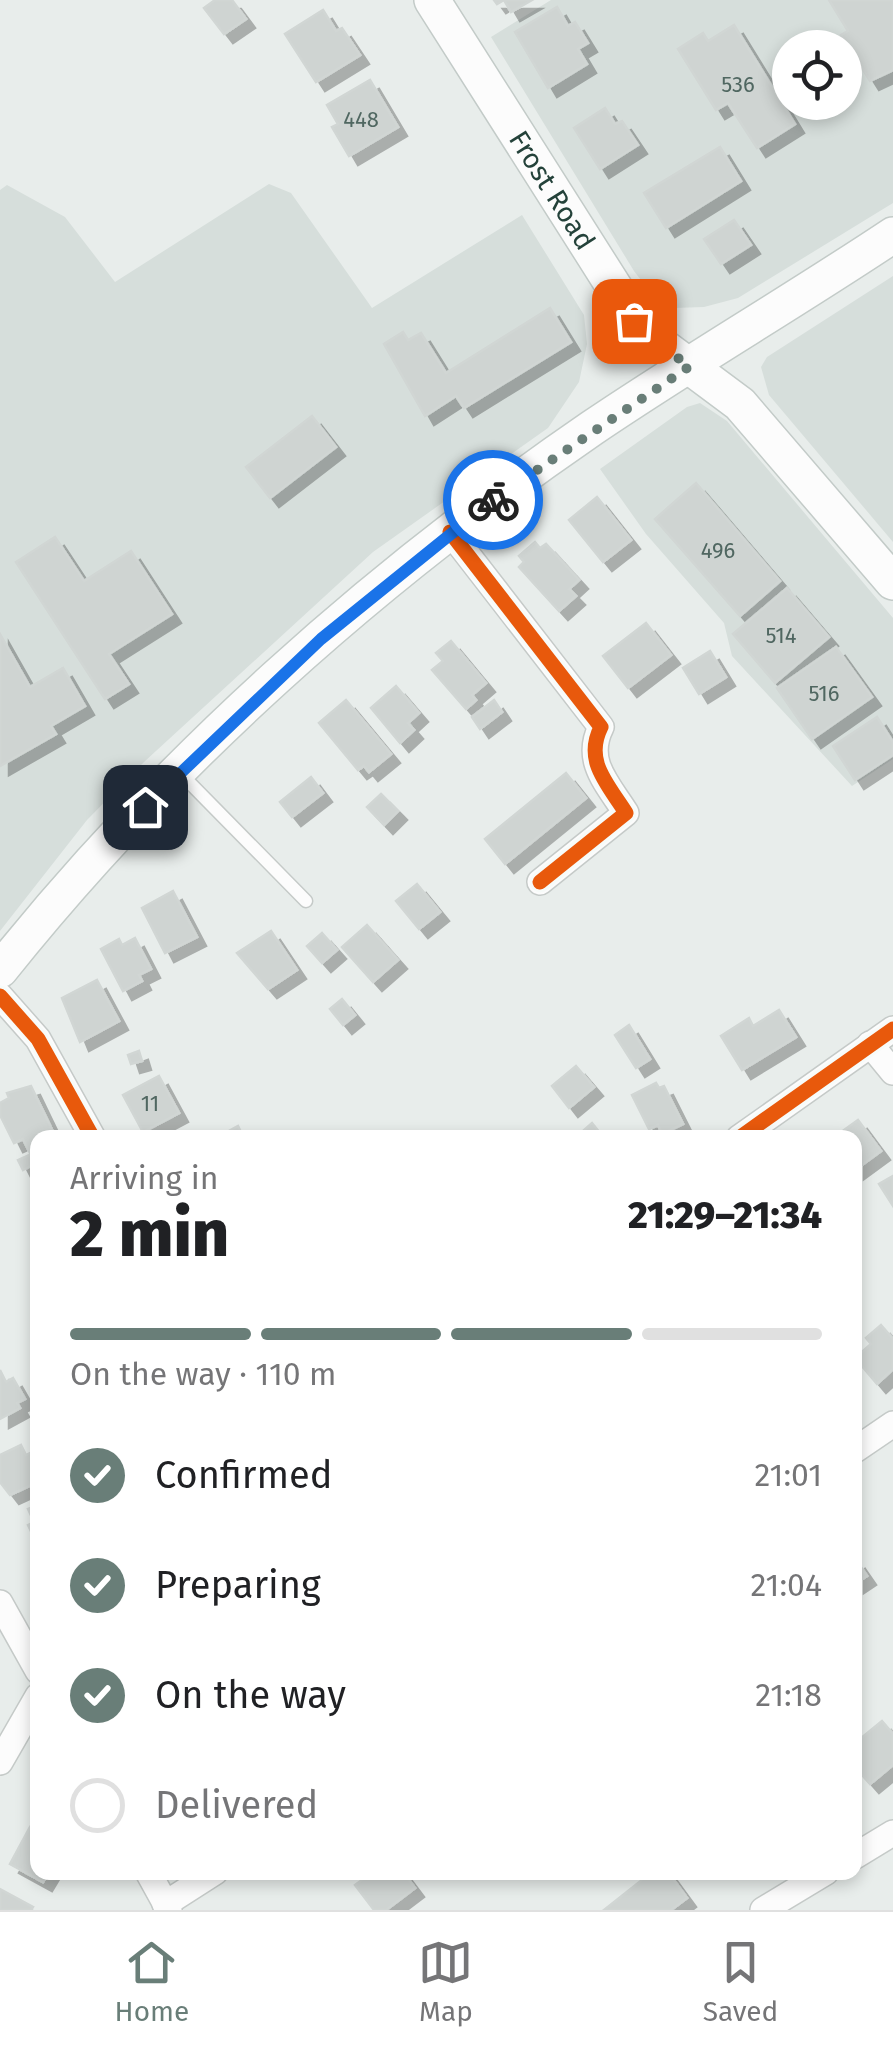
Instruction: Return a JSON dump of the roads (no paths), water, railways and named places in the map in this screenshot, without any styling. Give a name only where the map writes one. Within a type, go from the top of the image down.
[{"type":"main road","name":"Frost Road","points":[[432,0],[634,321],[654,342],[740,404],[893,582]]},
{"type":"main road","points":[[0,970],[85,870],[179,772],[321,639],[450,532],[595,426],[893,236]]},
{"type":"street","points":[[450,532],[601,727],[593,743],[593,761],[626,813],[540,882]]},
{"type":"street","points":[[0,996],[38,1039],[89,1130]]},
{"type":"street","points":[[750,1130],[893,1029]]},
{"type":"street","points":[[870,1044],[893,1072]]},
{"type":"street","points":[[862,1445],[893,1424]]},
{"type":"street","points":[[0,1604],[30,1657]]},
{"type":"street","points":[[0,1762],[30,1710]]},
{"type":"street","points":[[862,1852],[893,1833]]},
{"type":"street","points":[[152,1880],[167,1907],[203,1880]]},
{"type":"street","points":[[763,1910],[813,1880]]},
{"type":"lane","points":[[179,772],[306,901]]}]
